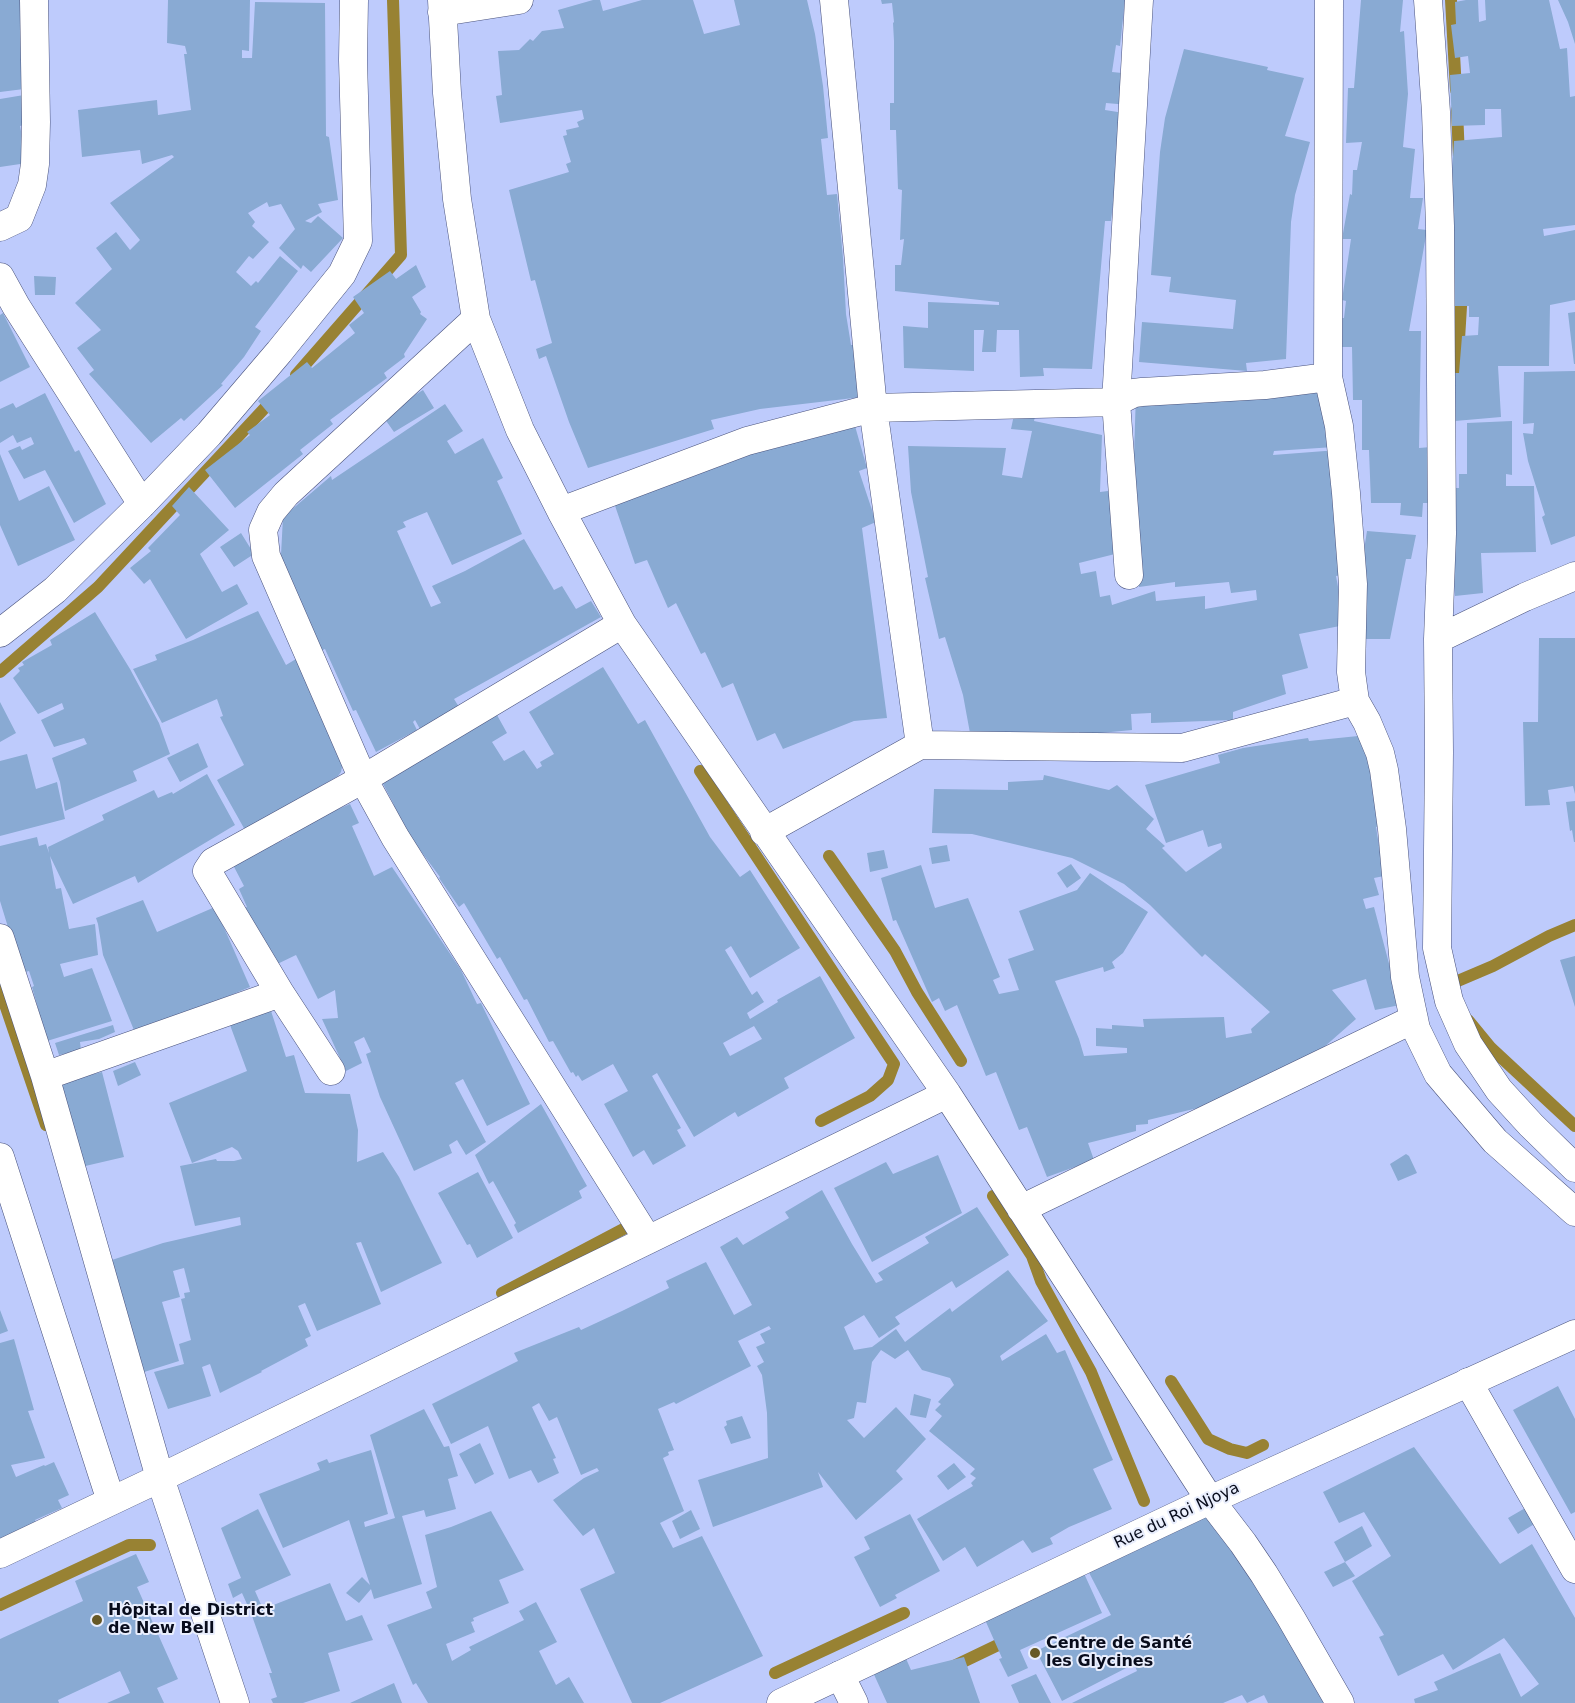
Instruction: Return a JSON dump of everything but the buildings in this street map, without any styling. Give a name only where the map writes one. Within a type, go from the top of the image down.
[{"type":"street","points":[[0,227],[19,218],[32,185],[35,164],[36,122],[34,0]]},
{"type":"street","points":[[0,633],[55,590],[209,434],[342,274],[358,241],[353,60],[354,0]]},
{"type":"street","points":[[519,0],[442,6],[447,93],[457,199],[476,319],[520,430],[622,624],[764,832],[947,1094],[1210,1500],[1264,1574],[1340,1703]]},
{"type":"street","points":[[834,0],[873,408],[920,746]]},
{"type":"street","points":[[1129,574],[1116,402],[1139,0]]},
{"type":"street","points":[[1329,0],[1328,377],[1339,426],[1346,493],[1353,584],[1351,672],[1355,701],[1367,722],[1380,753],[1384,770],[1392,829],[1405,977],[1416,1029],[1438,1074],[1495,1141],[1575,1212]]},
{"type":"street","points":[[1428,0],[1436,112],[1440,226],[1442,534],[1438,639],[1437,948],[1447,994],[1468,1044],[1500,1090],[1531,1125],[1575,1168]]},
{"type":"street","points":[[0,277],[16,306],[142,504]]},
{"type":"street","points":[[476,319],[286,494],[271,512],[263,530],[266,556],[363,779],[396,837],[648,1240]]},
{"type":"street","points":[[561,511],[747,441],[873,408],[1116,402],[1134,393],[1142,392],[1264,385],[1328,377]]},
{"type":"street","points":[[1438,639],[1524,597],[1575,576]]},
{"type":"street","points":[[331,1071],[280,993],[207,871],[213,862],[363,779],[622,624]]},
{"type":"street","points":[[764,832],[920,746],[1182,748],[1355,701]]},
{"type":"street","points":[[0,938],[45,1076],[160,1478],[235,1703]]},
{"type":"street","points":[[45,1076],[280,993]]},
{"type":"street","points":[[1021,1209],[1414,1019]]},
{"type":"street","points":[[0,1554],[160,1478],[947,1094]]},
{"type":"street","points":[[0,1157],[111,1501]]},
{"type":"street","name":"Rue du Roi Njoya","points":[[781,1703],[1210,1500],[1575,1334]]},
{"type":"street","points":[[1468,1382],[1575,1569]]},
{"type":"street","points":[[840,1675],[854,1703]]},
{"type":"waterway","points":[[296,375],[401,255],[393,0]]},
{"type":"waterway","points":[[1451,0],[1456,90]]},
{"type":"waterway","points":[[1457,110],[1459,157]]},
{"type":"waterway","points":[[1456,389],[1462,290]]},
{"type":"waterway","points":[[0,672],[98,587],[275,397]]},
{"type":"waterway","points":[[700,771],[894,1064],[888,1080],[870,1096],[821,1121]]},
{"type":"waterway","points":[[829,856],[895,951],[917,992],[961,1061]]},
{"type":"waterway","points":[[1453,983],[1493,966],[1549,936],[1575,925]]},
{"type":"waterway","points":[[0,990],[46,1125]]},
{"type":"waterway","points":[[1468,1020],[1491,1048],[1575,1126]]},
{"type":"waterway","points":[[993,1196],[1032,1256],[1041,1281],[1091,1372],[1144,1501]]},
{"type":"waterway","points":[[502,1293],[629,1226]]},
{"type":"waterway","points":[[1171,1381],[1208,1439],[1230,1449],[1247,1453],[1263,1445]]},
{"type":"waterway","points":[[0,1605],[129,1545],[150,1545]]},
{"type":"waterway","points":[[775,1673],[904,1613]]},
{"type":"waterway","points":[[950,1668],[1000,1644]]},
{"type":"place","name":"Hôpital de District de New Bell","points":[[97,1620]]},
{"type":"place","name":"Centre de Santé les Glycines","points":[[1035,1653]]}]
